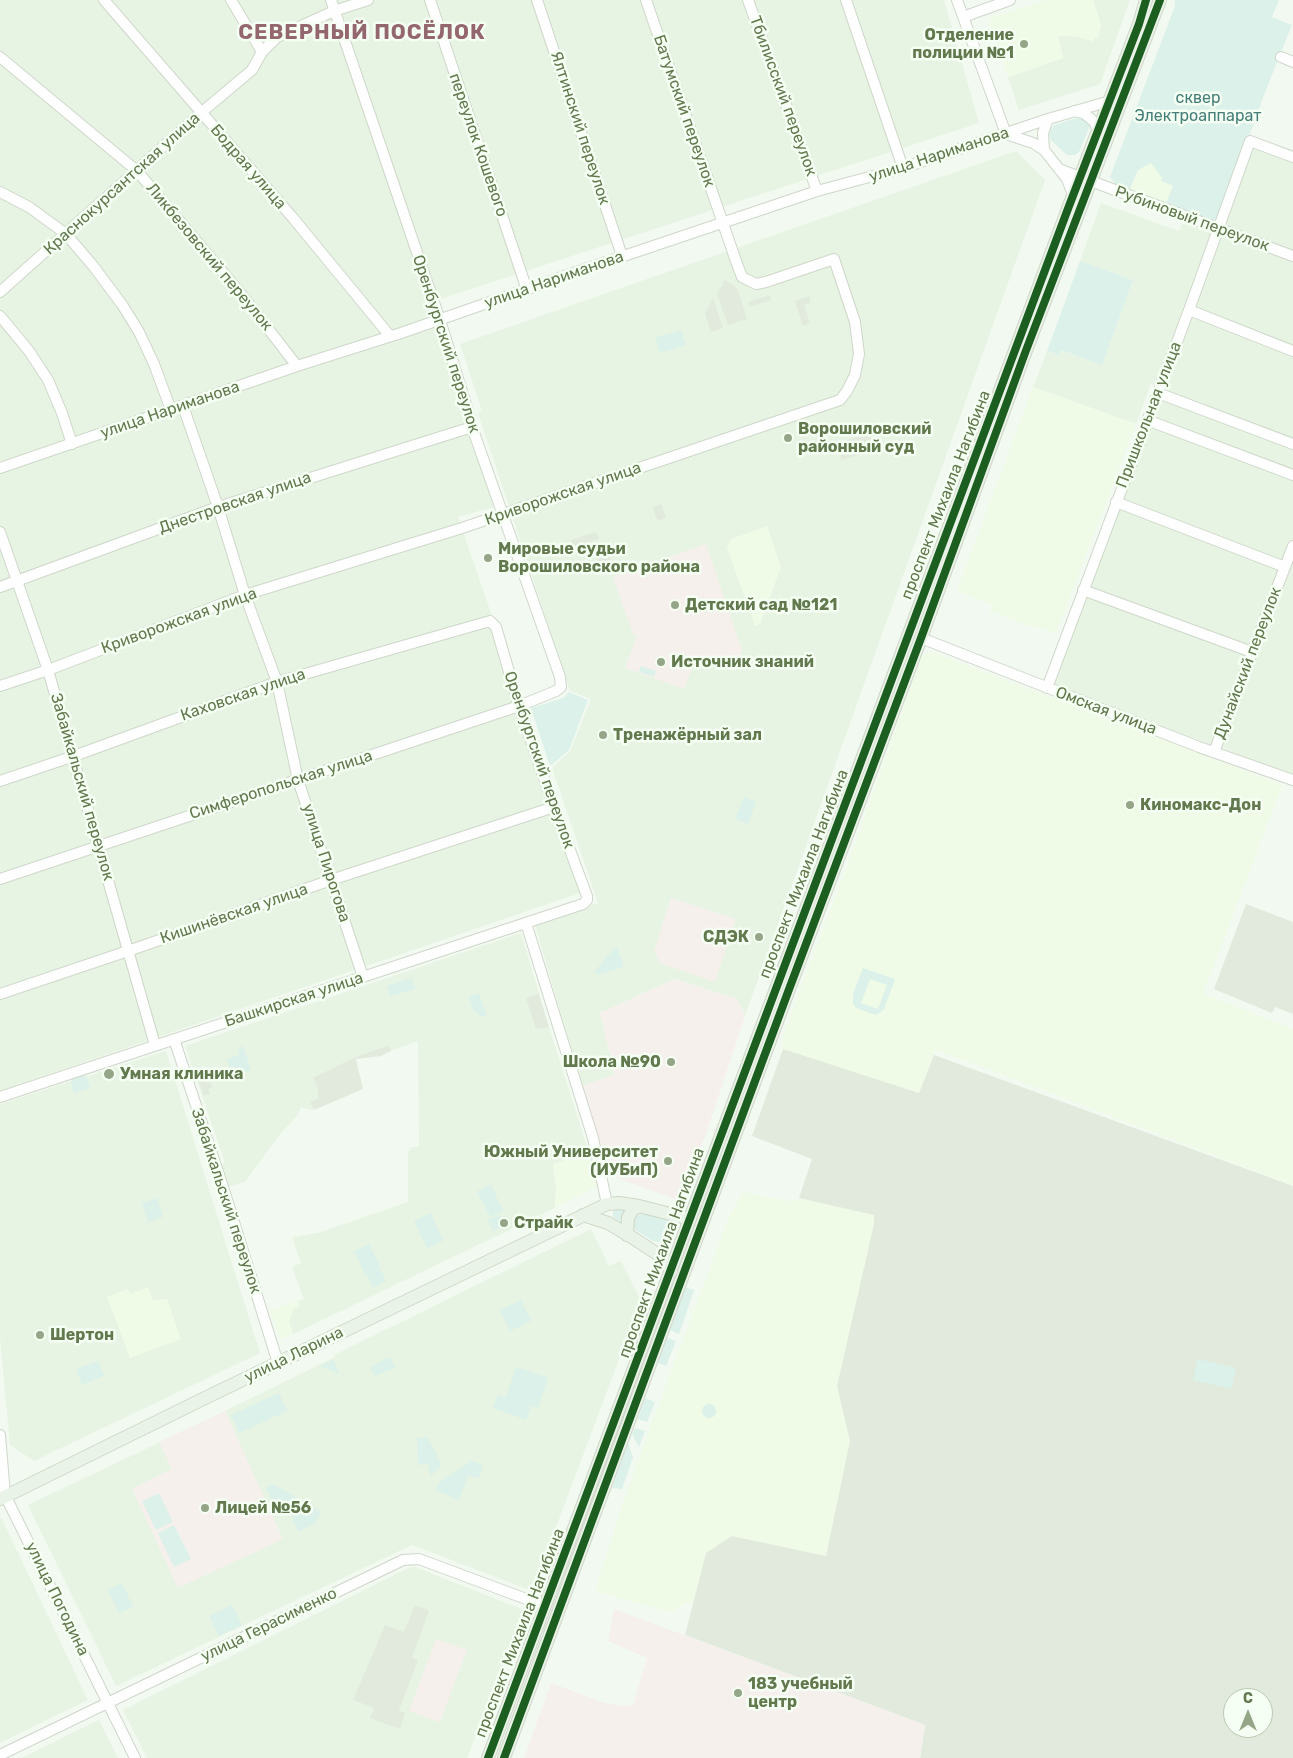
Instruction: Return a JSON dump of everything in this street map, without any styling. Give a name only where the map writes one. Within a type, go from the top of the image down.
[{"type":"main road","name":"проспект Михаила Нагибина","points":[[504,1758],[697,1234],[921,638],[1025,353],[1098,132],[1139,24],[1146,0]]},
{"type":"main road","name":"проспект Михаила Нагибина","points":[[488,1758],[1073,195],[1100,157],[1160,0]]},
{"type":"main road","points":[[608,1223],[605,1214],[607,1204],[620,1203],[690,1219]]},
{"type":"main road","name":"улица Ларина","points":[[2,1497],[607,1204]]},
{"type":"main road","points":[[627,1234],[628,1218],[632,1210],[638,1206]]},
{"type":"main road","points":[[584,1215],[608,1223],[627,1234],[662,1257],[671,1270]]},
{"type":"main road","name":"проспект Михаила Нагибина","points":[[690,1219],[697,1234]]},
{"type":"main road","name":"проспект Михаила Нагибина","points":[[676,1257],[690,1255]]},
{"type":"main road","points":[[662,1257],[676,1257]]},
{"type":"street","name":"Бодрая улица","points":[[104,0],[202,112],[367,306],[390,336]]},
{"type":"street","points":[[231,0],[262,52]]},
{"type":"street","name":"Оренбургский переулок","points":[[331,0],[440,320],[472,427],[560,677],[561,687]]},
{"type":"street","name":"Краснокурсантская улица","points":[[0,292],[202,112],[252,70],[262,52],[277,38],[334,11],[368,0]]},
{"type":"street","name":"переулок Кошевого","points":[[430,0],[527,290]]},
{"type":"street","name":"Ялтинский переулок","points":[[537,0],[622,256]]},
{"type":"street","name":"Батумский переулок","points":[[646,0],[723,223]]},
{"type":"street","name":"Тбилисский переулок","points":[[748,0],[817,191]]},
{"type":"street","points":[[846,0],[903,168]]},
{"type":"street","points":[[957,0],[1006,134],[1033,143],[1044,150],[1061,170],[1073,195]]},
{"type":"street","points":[[963,17],[1010,0]]},
{"type":"street","name":"Ликбезовский переулок","points":[[0,57],[136,171],[242,295],[297,366]]},
{"type":"street","points":[[1281,57],[1293,62]]},
{"type":"street","name":"улица Нариманова","points":[[0,468],[817,191],[903,168],[1048,119],[1110,101]]},
{"type":"street","points":[[1074,111],[1090,118],[1095,124],[1098,132],[1100,157]]},
{"type":"street","points":[[1044,150],[1043,133],[1048,119]]},
{"type":"street","name":"Пришкольная улица","points":[[1047,688],[1189,310],[1250,141],[1293,158]]},
{"type":"street","points":[[1061,170],[1072,171],[1085,176]]},
{"type":"street","name":"Рубиновый переулок","points":[[1085,176],[1293,256]]},
{"type":"street","points":[[0,192],[29,207],[66,234],[94,267],[123,306],[135,326],[154,364],[171,410]]},
{"type":"street","name":"Криворожская улица","points":[[0,686],[48,670],[245,595],[453,531],[840,400],[847,391],[857,368],[858,342],[855,322],[834,259],[756,284],[742,277],[723,223]]},
{"type":"street","points":[[1189,310],[1293,351]]},
{"type":"street","points":[[0,316],[29,351],[48,380],[62,413],[72,444]]},
{"type":"street","points":[[1158,393],[1293,444]]},
{"type":"street","name":"улица Пирогова","points":[[183,406],[218,507],[245,595],[277,682],[298,780],[364,977]]},
{"type":"street","points":[[1147,420],[1293,475]]},
{"type":"street","name":"Днестровская улица","points":[[0,587],[218,507],[472,427]]},
{"type":"street","points":[[1116,502],[1285,567]]},
{"type":"street","name":"Забайкальский переулок","points":[[0,532],[48,670],[74,756],[155,1045]]},
{"type":"street","name":"Дунайский переулок","points":[[1214,752],[1293,546]]},
{"type":"street","points":[[1083,590],[1252,652]]},
{"type":"street","name":"Оренбургский переулок","points":[[490,621],[496,627],[519,706],[587,900]]},
{"type":"street","name":"Каховская улица","points":[[0,781],[277,682],[490,621]]},
{"type":"street","name":"Омская улица","points":[[921,638],[1214,752],[1293,780]]},
{"type":"street","name":"Симферопольская улица","points":[[0,879],[519,706],[556,691],[561,687]]},
{"type":"street","name":"Кишинёвская улица","points":[[0,994],[128,952],[331,880],[554,807]]},
{"type":"street","name":"Башкирская улица","points":[[0,1097],[583,904],[587,900]]},
{"type":"street","points":[[526,923],[592,1138],[607,1204]]},
{"type":"street","name":"Забайкальский переулок","points":[[174,1039],[226,1195],[278,1363]]},
{"type":"street","name":"улица Погодина","points":[[0,1434],[2,1497],[109,1703],[135,1758]]},
{"type":"street","name":"улица Герасименко","points":[[0,1755],[410,1558],[419,1559],[545,1606]]},
{"type":"shaded area","points":[[0,0],[944,0],[979,123],[428,303],[494,507],[458,517],[586,891],[0,1091]]},
{"type":"shaded area","points":[[1046,0],[1093,0],[1101,25],[1098,38],[1095,37],[1093,41],[1058,35],[1063,58],[1008,77],[988,19]]},
{"type":"shaded area","points":[[1093,0],[1130,0],[1100,84],[1019,110],[1008,77],[1063,58],[1058,35],[1093,41],[1101,25]]},
{"type":"shaded area","points":[[1253,145],[1293,160],[1293,774],[1052,687]]},
{"type":"shaded area","points":[[1016,151],[1045,180],[745,1016],[737,999],[675,979],[600,1013],[615,1075],[582,1086],[535,925],[598,903],[552,768],[570,751],[591,699],[570,691],[478,413],[482,411],[460,344]]},
{"type":"shaded area","points":[[1151,162],[1162,178],[1173,186],[1166,203],[1130,189],[1138,170]]},
{"type":"shaded area","points":[[1101,203],[1179,231],[1183,223],[1212,233],[1156,385],[1151,384],[1136,424],[1033,387],[1047,351],[1059,355],[1061,350],[1102,365],[1133,280],[1080,261]]},
{"type":"shaded area","points":[[725,280],[737,288],[747,319],[728,325],[717,294]]},
{"type":"shaded area","points":[[770,295],[771,300],[750,307],[748,302]]},
{"type":"shaded area","points":[[809,296],[811,303],[804,305],[810,323],[803,326],[795,301]]},
{"type":"shaded area","points":[[713,298],[723,328],[711,332],[705,313]]},
{"type":"shaded area","points":[[1033,387],[1136,424],[1056,633],[1037,626],[1035,628],[990,611],[992,605],[957,591]]},
{"type":"shaded area","points":[[868,433],[874,450],[842,460],[836,444]]},
{"type":"shaded area","points":[[661,504],[666,518],[657,521],[653,507]]},
{"type":"shaded area","points":[[767,526],[781,567],[760,624],[755,626],[727,548],[731,539]]},
{"type":"shaded area","points":[[596,532],[599,539],[573,547],[571,540]]},
{"type":"shaded area","points":[[606,544],[611,560],[598,564],[593,549]]},
{"type":"shaded area","name":"Детский сад №121","points":[[706,544],[742,650],[736,670],[697,656],[684,689],[625,668],[637,635],[633,634],[613,577]]},
{"type":"shaded area","points":[[931,652],[1282,785],[1203,994],[1293,1029],[1293,1185],[935,1049],[919,1093],[783,1049],[783,1035],[844,875],[921,659],[925,654]]},
{"type":"shaded area","points":[[671,898],[736,919],[715,982],[660,963],[654,951]]},
{"type":"shaded area","points":[[1246,904],[1293,922],[1293,1014],[1275,1007],[1272,1013],[1214,989]]},
{"type":"shaded area","points":[[521,933],[539,994],[526,998],[541,1029],[549,1027],[588,1150],[553,1165],[556,1186],[555,1208],[293,1334],[289,1322],[293,1309],[300,1306],[298,1301],[304,1299],[292,1267],[301,1263],[292,1237],[318,1233],[408,1202],[408,1152],[412,1147],[419,1147],[418,1041],[391,1051],[389,1045],[351,1059],[314,1078],[320,1098],[310,1102],[314,1110],[301,1108],[297,1116],[280,1134],[245,1182],[227,1187],[220,1165],[225,1163],[185,1046]]},
{"type":"shaded area","name":"Школа №90","points":[[675,979],[737,999],[745,1016],[707,1131],[680,1201],[607,1174],[582,1086],[615,1075],[600,1013]]},
{"type":"shaded area","points":[[539,994],[549,1027],[536,1029],[526,998]]},
{"type":"shaded area","points":[[389,1045],[391,1051],[381,1056],[356,1059],[363,1089],[314,1110],[310,1102],[319,1098],[317,1092],[319,1091],[313,1078],[351,1059]]},
{"type":"shaded area","points":[[783,1049],[919,1093],[934,1055],[1293,1186],[1293,1758],[920,1758],[925,1725],[685,1635],[706,1553],[732,1536],[826,1556],[850,1441],[837,1386],[874,1224],[874,1215],[799,1198],[812,1159],[752,1136]]},
{"type":"shaded area","points":[[166,1051],[260,1353],[34,1461],[10,1445],[0,1338],[0,1104]],"holes":[[[128,1289],[130,1294],[153,1301],[107,1297]]]},
{"type":"shaded area","points":[[202,1070],[206,1083],[210,1082],[212,1087],[208,1089],[210,1094],[204,1096],[196,1072]]},
{"type":"shaded area","points":[[588,1150],[598,1186],[555,1208],[556,1186],[553,1165]]},
{"type":"shaded area","points":[[743,1192],[793,1202],[799,1198],[874,1215],[874,1224],[837,1386],[850,1441],[826,1556],[732,1536],[706,1553],[693,1604],[687,1602],[671,1612],[595,1591],[619,1515],[651,1425],[729,1217]]},
{"type":"shaded area","points":[[591,1229],[609,1266],[621,1261],[641,1301],[532,1591],[412,1545],[116,1686],[28,1505],[225,1411],[335,1357],[334,1355]]},
{"type":"shaded area","points":[[148,1287],[153,1300],[167,1299],[181,1339],[130,1358],[107,1297],[128,1289],[130,1294]]},
{"type":"shaded area","points":[[298,1301],[300,1306],[293,1309],[289,1322],[293,1334],[281,1340],[270,1311]]},
{"type":"shaded area","name":"Лицей №56","points":[[225,1411],[283,1539],[178,1588],[132,1489],[172,1469],[159,1442]]},
{"type":"shaded area","points":[[0,1518],[88,1700],[0,1743]]},
{"type":"shaded area","points":[[415,1567],[524,1610],[467,1758],[147,1758],[123,1710],[408,1568]],"holes":[[[429,1611],[411,1657],[418,1660],[399,1711],[370,1718],[374,1708],[354,1700],[385,1625],[404,1633]]]},
{"type":"shaded area","points":[[415,1605],[429,1611],[412,1657],[418,1660],[399,1711],[405,1713],[400,1729],[370,1718],[374,1708],[353,1700],[385,1625],[404,1632]]},
{"type":"shaded area","name":"183 учебный центр","points":[[614,1609],[925,1725],[920,1758],[524,1758],[551,1683],[605,1703],[621,1706],[633,1705],[647,1658],[608,1641]]},
{"type":"shaded area","points":[[436,1639],[467,1650],[440,1722],[409,1711]]},
{"type":"shaded area","points":[[99,1720],[118,1758],[21,1758]]},
{"type":"green space","name":"cквер Электроаппарат","points":[[1175,0],[1279,0],[1272,17],[1292,25],[1264,95],[1220,219],[1215,222],[1166,203],[1173,186],[1161,181],[1162,178],[1151,163],[1138,170],[1129,191],[1117,186],[1110,177],[1175,6]]},
{"type":"green space","points":[[1083,116],[1090,123],[1090,126],[1079,152],[1075,155],[1067,155],[1051,140],[1049,135],[1051,129],[1054,125]]},
{"type":"green space","points":[[1080,261],[1133,280],[1102,365],[1061,350],[1059,355],[1047,351]]},
{"type":"green space","points":[[681,330],[686,345],[660,353],[655,338]]},
{"type":"green space","points":[[641,666],[656,671],[654,677],[639,672]]},
{"type":"green space","points":[[569,692],[588,700],[569,750],[550,766],[531,708],[563,698]]},
{"type":"green space","points":[[744,797],[756,802],[748,824],[735,819]]},
{"type":"green space","points":[[617,948],[624,967],[597,975],[595,971],[613,950]]},
{"type":"green space","points":[[863,968],[895,979],[884,1009],[875,1015],[856,1008],[853,1004],[853,994]],"holes":[[[870,979],[887,985],[878,1009],[861,1003]]]},
{"type":"green space","points":[[412,978],[415,989],[390,996],[387,986]]},
{"type":"green space","points":[[479,993],[487,1016],[481,1016],[474,1012],[469,997]]},
{"type":"green space","points":[[243,1046],[251,1070],[233,1076],[227,1059],[240,1055],[238,1048]]},
{"type":"green space","points":[[83,1074],[87,1078],[90,1088],[74,1093],[71,1082],[73,1077]]},
{"type":"green space","points":[[491,1185],[503,1211],[490,1217],[477,1191]]},
{"type":"green space","points":[[157,1198],[163,1217],[148,1222],[142,1203]]},
{"type":"green space","points":[[616,1208],[626,1210],[622,1214],[621,1222],[613,1217],[613,1210]]},
{"type":"green space","points":[[643,1212],[668,1219],[671,1230],[669,1237],[665,1241],[653,1241],[634,1229],[634,1217]]},
{"type":"green space","points":[[431,1213],[443,1241],[427,1248],[414,1221]]},
{"type":"green space","points":[[499,1215],[504,1226],[493,1231],[488,1220]]},
{"type":"green space","points":[[369,1244],[381,1269],[366,1276],[354,1251]]},
{"type":"green space","points":[[381,1270],[386,1281],[373,1288],[367,1276]]},
{"type":"green space","points":[[685,1287],[694,1290],[679,1334],[670,1330]]},
{"type":"green space","points":[[521,1300],[531,1321],[510,1331],[500,1310]]},
{"type":"green space","points":[[667,1338],[676,1341],[666,1366],[658,1363]]},
{"type":"green space","points":[[390,1357],[396,1367],[375,1376],[370,1367]]},
{"type":"green space","points":[[1198,1359],[1236,1368],[1231,1389],[1193,1380]]},
{"type":"green space","points":[[333,1360],[340,1374],[320,1366]]},
{"type":"green space","points":[[98,1361],[104,1376],[82,1385],[76,1369]]},
{"type":"green space","points":[[516,1367],[548,1378],[538,1408],[526,1404],[531,1406],[526,1420],[493,1408],[498,1395],[506,1397]]},
{"type":"green space","points":[[279,1393],[287,1411],[239,1433],[231,1415]]},
{"type":"green space","points":[[645,1398],[655,1402],[647,1422],[638,1419]]},
{"type":"green space","points":[[706,1404],[712,1404],[716,1411],[712,1418],[706,1418],[702,1414],[702,1408]]},
{"type":"green space","points":[[635,1428],[645,1431],[639,1447],[632,1434]]},
{"type":"green space","points":[[428,1437],[441,1464],[431,1476],[428,1464],[418,1465],[417,1438]]},
{"type":"green space","points":[[628,1443],[633,1457],[622,1489],[612,1488]]},
{"type":"green space","points":[[472,1461],[483,1465],[479,1478],[468,1475],[459,1500],[436,1490],[439,1483]]},
{"type":"green space","points":[[273,1484],[321,1512],[316,1523],[299,1532],[287,1507],[278,1512],[266,1488]]},
{"type":"green space","points":[[159,1493],[173,1522],[156,1530],[142,1501]]},
{"type":"green space","points":[[174,1525],[191,1559],[174,1567],[158,1533]]},
{"type":"green space","points":[[122,1583],[133,1607],[119,1613],[108,1590]]},
{"type":"green space","points":[[232,1605],[242,1625],[219,1636],[209,1616]]},
{"type":"cycle path","points":[[488,1758],[1069,206],[1139,24],[1146,0]]},
{"type":"cycle path","points":[[504,1758],[921,638],[1025,353],[1160,0]]},
{"type":"place","name":"Отделение полиции №1","points":[[1024,44]]},
{"type":"place","name":"Ворошиловский районный суд","points":[[788,438]]},
{"type":"place","name":"Мировые судьи Ворошиловского района","points":[[488,558]]},
{"type":"place","name":"Детский сад №121","points":[[675,605]]},
{"type":"place","name":"Источник знаний","points":[[661,662]]},
{"type":"place","name":"Тренажёрный зал","points":[[603,735]]},
{"type":"place","name":"Киномакс-Дон","points":[[1130,805]]},
{"type":"place","name":"СДЭК","points":[[759,937]]},
{"type":"place","name":"Школа №90","points":[[671,1062]]},
{"type":"place","name":"Умная клиника","points":[[109,1074]]},
{"type":"place","name":"Южный Университет (ИУБиП)","points":[[668,1161]]},
{"type":"place","name":"Страйк","points":[[504,1223]]},
{"type":"place","name":"Шертон","points":[[40,1335]]},
{"type":"place","name":"Лицей №56","points":[[205,1508]]},
{"type":"place","name":"183 учебный центр","points":[[738,1693]]},
{"type":"district","name":"СЕВЕРНЫЙ ПОСЁЛОК","points":[[362,33]]}]
